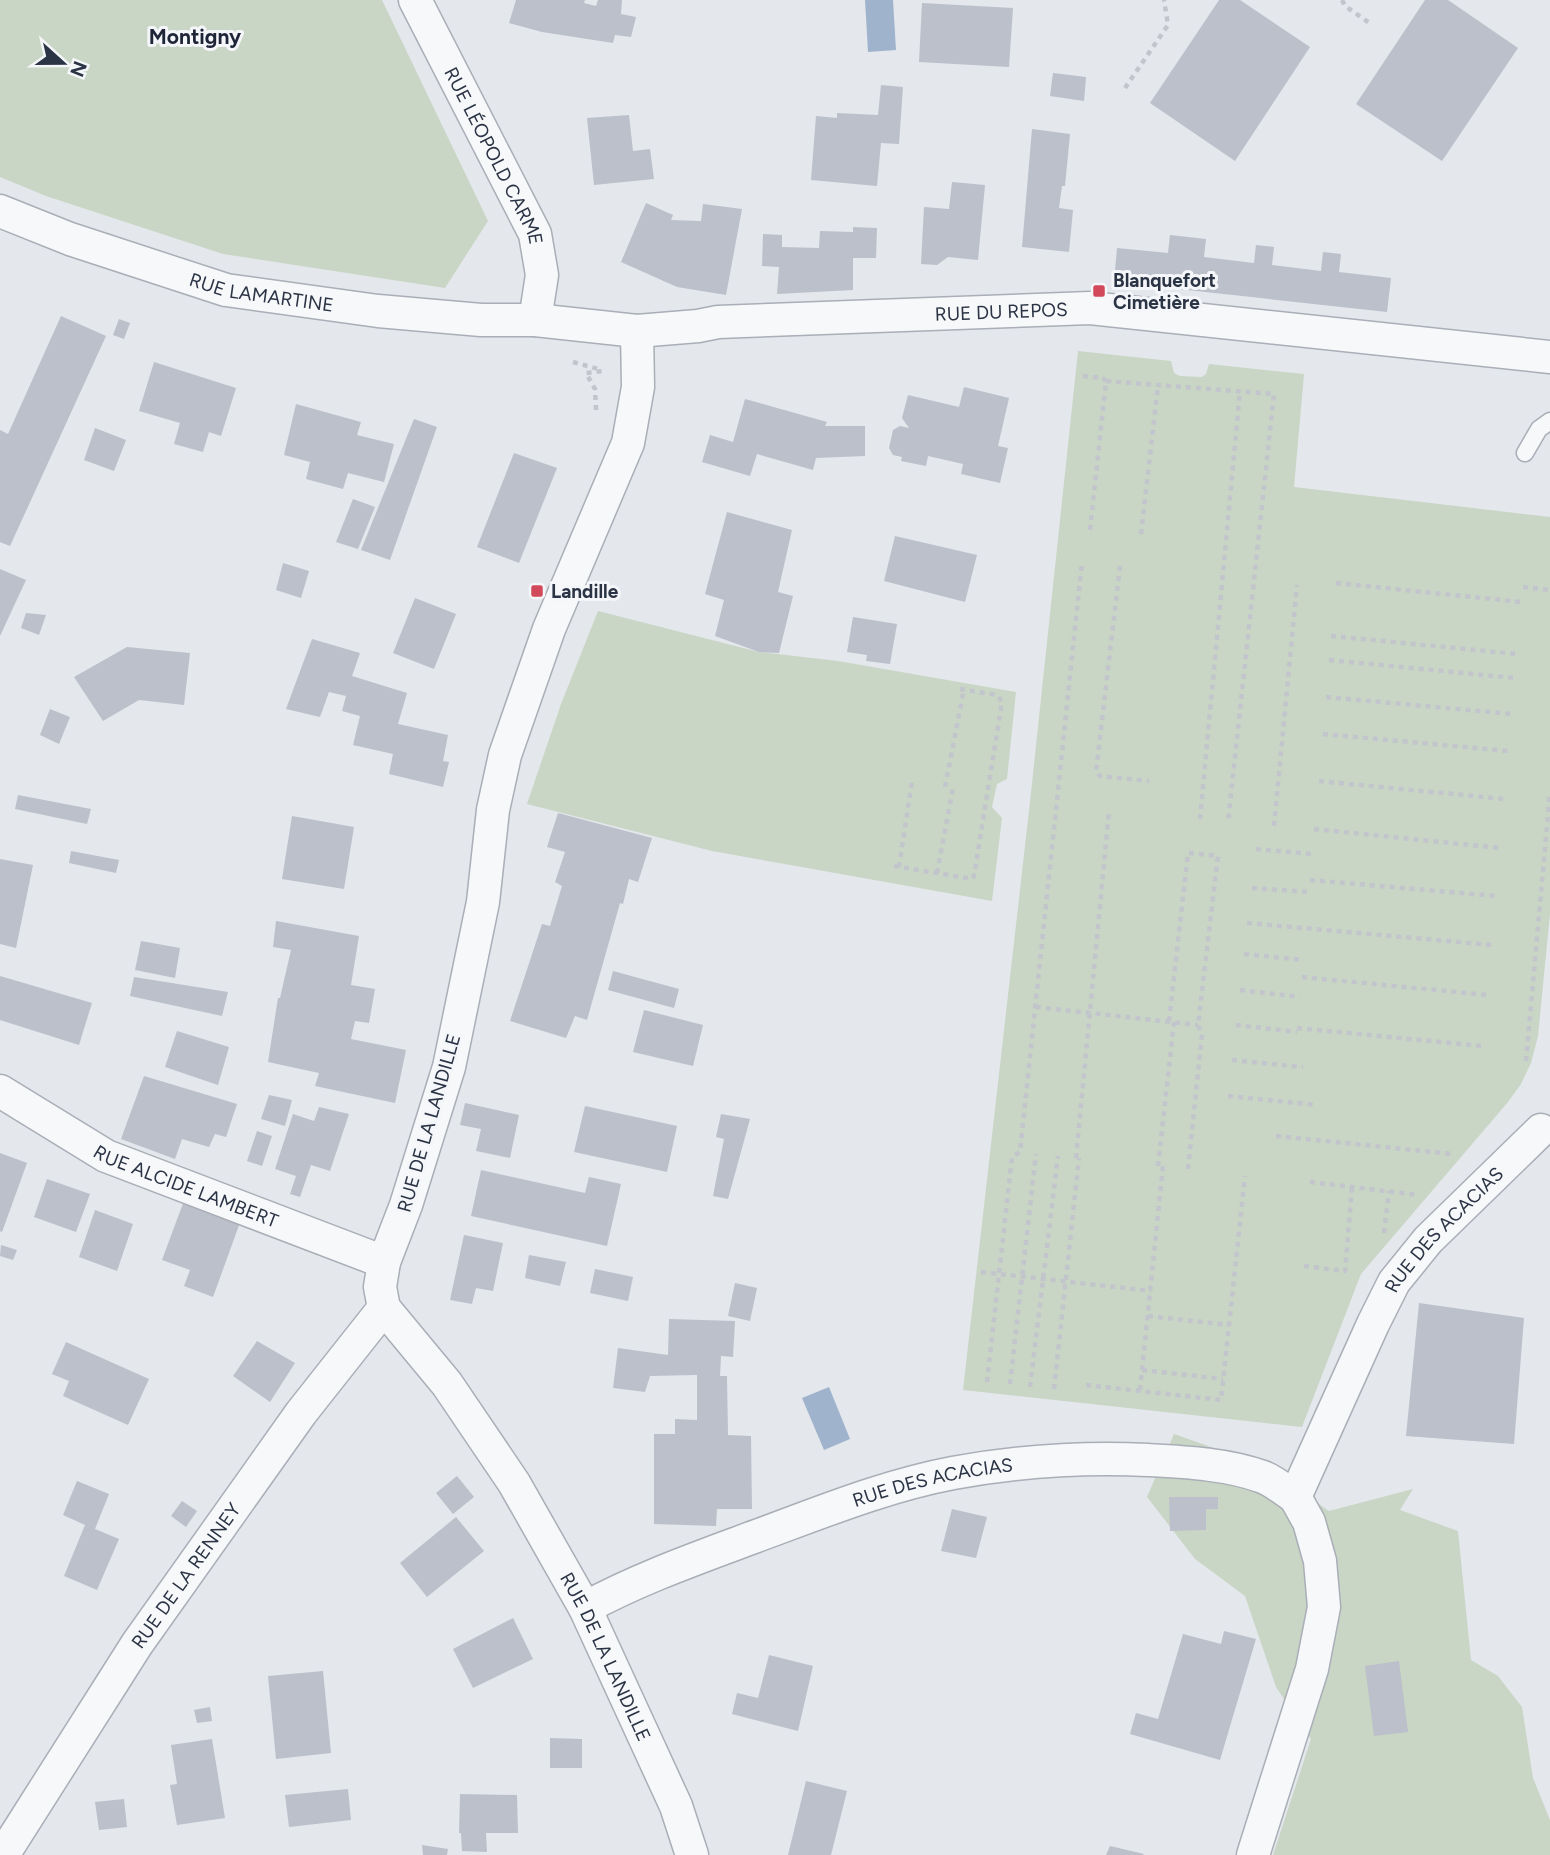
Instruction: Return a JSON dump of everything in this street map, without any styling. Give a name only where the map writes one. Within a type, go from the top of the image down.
[{"type":"street","name":"RUE LÉOPOLD CARME","points":[[415,0],[535,234],[542,275],[535,320]]},
{"type":"street","name":"RUE LAMARTINE","points":[[0,211],[70,239],[226,290],[378,311],[481,320],[535,320]]},
{"type":"street","name":"RUE DU REPOS","points":[[535,320],[637,331],[718,322],[1090,307],[1550,357]]},
{"type":"street","name":"RUE DE LA LANDILLE","points":[[637,331],[638,387],[628,443],[550,629],[505,755],[493,810],[483,902],[449,1067],[406,1205],[384,1262],[380,1287],[384,1308],[447,1384],[514,1483],[585,1608],[676,1806],[692,1855]]},
{"type":"street","name":"RUE ALCIDE LAMBERT","points":[[0,1091],[106,1156],[384,1262]]},
{"type":"street","name":"RUE DES ACACIAS","points":[[585,1608],[678,1566],[820,1513],[951,1473],[1077,1459],[1181,1461],[1266,1478],[1295,1497],[1394,1282],[1428,1240],[1541,1130]]},
{"type":"street","name":"RUE DE LA RENNEY","points":[[3,1855],[137,1644],[301,1413],[384,1308]]},
{"type":"street","points":[[1253,1855],[1312,1669],[1324,1606],[1320,1560],[1309,1522],[1295,1497]]},
{"type":"lane","points":[[1525,453],[1539,429],[1550,421]]},
{"type":"path","points":[[1125,88],[1168,25],[1164,0]]},
{"type":"path","points":[[1342,0],[1345,6],[1371,24]]},
{"type":"path","points":[[597,419],[595,389],[586,373],[605,370]]},
{"type":"path","points":[[1083,376],[1158,386],[1274,394],[1228,822]]},
{"type":"path","points":[[1090,530],[1106,381]]},
{"type":"path","points":[[1141,534],[1158,386]]},
{"type":"path","points":[[1200,819],[1240,391]]},
{"type":"path","points":[[988,1382],[1012,1157],[1020,1152],[1082,562]]},
{"type":"path","points":[[1120,566],[1096,772],[1100,776],[1149,781]]},
{"type":"path","points":[[1336,583],[1521,602]]},
{"type":"path","points":[[1274,826],[1297,585]]},
{"type":"path","points":[[1523,587],[1550,590]]},
{"type":"path","points":[[1331,636],[1517,654]]},
{"type":"path","points":[[1329,660],[1515,678]]},
{"type":"path","points":[[912,781],[897,866],[972,879],[1002,702],[997,695],[962,689],[945,787]]},
{"type":"path","points":[[1326,697],[1512,714]]},
{"type":"path","points":[[1323,734],[1508,751]]},
{"type":"path","points":[[1319,781],[1504,799]]},
{"type":"path","points":[[937,873],[953,788]]},
{"type":"path","points":[[1525,1060],[1550,792]]},
{"type":"path","points":[[1054,1389],[1109,811]]},
{"type":"path","points":[[1314,829],[1500,848]]},
{"type":"path","points":[[1256,849],[1312,855]]},
{"type":"path","points":[[1140,1390],[1151,1291],[1188,853],[1218,856],[1198,1025],[1202,1034],[1188,1169]]},
{"type":"path","points":[[1310,880],[1496,897]]},
{"type":"path","points":[[1252,888],[1309,892]]},
{"type":"path","points":[[1247,923],[1492,945]]},
{"type":"path","points":[[1244,954],[1304,960]]},
{"type":"path","points":[[1302,978],[1487,995]]},
{"type":"path","points":[[1240,990],[1300,997]]},
{"type":"path","points":[[1036,1007],[1198,1025]]},
{"type":"path","points":[[1236,1025],[1482,1046]]},
{"type":"path","points":[[1232,1060],[1303,1068]]},
{"type":"path","points":[[1227,1096],[1317,1105]]},
{"type":"path","points":[[1276,1136],[1453,1154]]},
{"type":"path","points":[[1010,1384],[1035,1154]]},
{"type":"path","points":[[1030,1387],[1058,1156]]},
{"type":"path","points":[[1086,1385],[1221,1400],[1245,1176]]},
{"type":"path","points":[[1310,1182],[1418,1195]]},
{"type":"path","points":[[1304,1266],[1345,1271],[1352,1187]]},
{"type":"path","points":[[1384,1233],[1389,1191]]},
{"type":"path","points":[[981,1272],[1151,1291]]},
{"type":"path","points":[[1148,1316],[1229,1325]]},
{"type":"path","points":[[1142,1370],[1223,1379]]},
{"type":"green space","points":[[0,0],[382,0],[488,221],[445,288],[223,254],[46,196],[0,177]]},
{"type":"green space","points":[[1078,351],[1171,361],[1174,373],[1180,376],[1202,377],[1209,364],[1304,374],[1294,487],[1550,517],[1550,914],[1538,1036],[1531,1063],[1508,1102],[1361,1274],[1302,1427],[963,1390]]},
{"type":"green space","points":[[598,611],[759,652],[838,661],[1016,692],[1007,779],[997,784],[992,807],[1002,818],[992,901],[712,851],[527,804],[561,704]]},
{"type":"green space","points":[[1174,1434],[1262,1465],[1329,1511],[1413,1489],[1400,1510],[1458,1531],[1471,1660],[1498,1676],[1522,1707],[1533,1778],[1550,1820],[1550,1855],[1273,1855],[1311,1739],[1276,1687],[1245,1596],[1195,1559],[1147,1497]]},
{"type":"water","points":[[865,0],[893,0],[896,50],[868,52]]},
{"type":"water","points":[[829,1387],[850,1439],[824,1450],[802,1398]]},
{"type":"building","points":[[516,0],[585,0],[584,3],[596,6],[598,0],[622,0],[621,14],[636,17],[631,37],[615,35],[613,43],[542,32],[509,23]]},
{"type":"building","points":[[1219,0],[1240,0],[1310,47],[1235,161],[1150,103]]},
{"type":"building","points":[[1425,0],[1448,0],[1518,48],[1442,161],[1356,104]]},
{"type":"building","points":[[922,3],[1013,8],[1009,67],[919,62]]},
{"type":"building","points":[[1053,73],[1086,77],[1084,101],[1050,96]]},
{"type":"building","points":[[881,85],[903,87],[899,144],[881,143],[877,186],[811,180],[816,116],[837,118],[837,113],[878,115]]},
{"type":"building","points":[[629,115],[633,151],[650,149],[654,179],[594,185],[587,118]]},
{"type":"building","points":[[1032,129],[1070,134],[1065,186],[1062,186],[1059,208],[1073,210],[1069,252],[1022,247]]},
{"type":"building","points":[[952,182],[985,185],[978,260],[948,257],[937,265],[921,264],[924,207],[949,209]]},
{"type":"building","points":[[646,203],[673,215],[671,220],[701,221],[703,204],[742,209],[726,295],[677,287],[621,262]]},
{"type":"building","points":[[853,227],[877,228],[876,258],[853,258],[853,290],[777,294],[779,267],[762,266],[763,234],[782,235],[782,247],[819,248],[820,231],[853,232]]},
{"type":"building","points":[[1170,235],[1206,239],[1204,257],[1254,263],[1256,245],[1274,247],[1272,265],[1321,271],[1323,252],[1341,254],[1339,272],[1391,278],[1387,312],[1114,282],[1117,248],[1168,253]]},
{"type":"building","points":[[61,316],[106,336],[10,546],[0,542],[0,430],[8,434]]},
{"type":"building","points":[[119,319],[130,323],[124,339],[113,335]]},
{"type":"building","points":[[154,362],[236,388],[221,436],[209,432],[203,452],[174,444],[180,423],[139,411]]},
{"type":"building","points":[[964,387],[1009,398],[998,446],[1008,448],[1000,483],[961,474],[963,464],[928,456],[926,466],[901,461],[902,457],[893,455],[889,448],[893,430],[900,426],[909,428],[902,418],[908,395],[959,407]]},
{"type":"building","points":[[745,399],[827,422],[825,426],[865,426],[865,456],[816,458],[813,470],[757,454],[750,476],[702,462],[710,435],[733,442]]},
{"type":"building","points":[[296,404],[361,422],[357,435],[394,444],[384,482],[348,473],[343,489],[306,479],[310,462],[284,455]]},
{"type":"building","points":[[414,419],[437,427],[390,560],[361,550]]},
{"type":"building","points":[[95,428],[126,440],[114,471],[84,460]]},
{"type":"building","points":[[514,453],[557,468],[519,563],[477,547]]},
{"type":"building","points":[[353,499],[375,507],[358,549],[336,542]]},
{"type":"building","points":[[727,512],[792,530],[778,592],[793,596],[779,653],[759,652],[715,636],[724,600],[705,594]]},
{"type":"building","points":[[895,536],[977,555],[965,602],[884,581]]},
{"type":"building","points":[[283,563],[309,571],[301,598],[276,590]]},
{"type":"building","points":[[0,569],[26,580],[0,636]]},
{"type":"building","points":[[415,598],[456,614],[434,669],[393,653]]},
{"type":"building","points":[[26,613],[46,615],[39,635],[21,628]]},
{"type":"building","points":[[853,617],[897,624],[890,664],[866,661],[867,655],[847,652]]},
{"type":"building","points":[[312,639],[360,653],[352,676],[407,693],[398,724],[448,735],[443,761],[449,762],[443,787],[389,774],[393,754],[353,745],[360,716],[342,711],[346,696],[329,692],[320,717],[286,709]]},
{"type":"building","points":[[127,647],[190,653],[184,705],[139,700],[103,721],[74,677]]},
{"type":"building","points":[[50,709],[70,717],[59,744],[40,735]]},
{"type":"building","points":[[18,795],[91,809],[87,824],[15,809]]},
{"type":"building","points":[[558,813],[652,838],[638,882],[629,879],[623,904],[620,903],[587,1020],[575,1016],[566,1038],[510,1021],[542,924],[550,926],[562,886],[555,882],[565,852],[547,847]]},
{"type":"building","points":[[292,816],[354,827],[344,889],[282,879]]},
{"type":"building","points":[[71,851],[119,860],[116,873],[69,863]]},
{"type":"building","points":[[0,859],[33,865],[16,948],[0,944]]},
{"type":"building","points":[[276,921],[359,936],[351,985],[375,989],[369,1023],[355,1021],[351,1039],[406,1050],[395,1103],[315,1086],[319,1073],[268,1062],[278,998],[291,950],[273,947]]},
{"type":"building","points":[[141,941],[180,948],[175,978],[135,970]]},
{"type":"building","points":[[613,971],[679,989],[674,1008],[608,990]]},
{"type":"building","points":[[0,976],[92,1003],[79,1045],[0,1020]]},
{"type":"building","points":[[134,977],[228,992],[222,1016],[130,996]]},
{"type":"building","points":[[644,1010],[703,1025],[693,1066],[633,1052]]},
{"type":"building","points":[[177,1031],[229,1047],[218,1085],[165,1067]]},
{"type":"building","points":[[144,1076],[237,1104],[226,1137],[215,1134],[209,1147],[182,1139],[175,1159],[121,1139]]},
{"type":"building","points":[[269,1095],[292,1100],[285,1126],[261,1119]]},
{"type":"building","points":[[465,1103],[519,1115],[510,1158],[476,1151],[481,1129],[460,1125]]},
{"type":"building","points":[[585,1106],[677,1126],[667,1172],[574,1152]]},
{"type":"building","points":[[319,1107],[349,1114],[330,1171],[311,1165],[300,1197],[290,1194],[296,1176],[275,1169],[293,1114],[314,1121]]},
{"type":"building","points":[[721,1114],[750,1119],[728,1199],[713,1196],[724,1139],[716,1137]]},
{"type":"building","points":[[257,1131],[272,1136],[262,1166],[247,1161]]},
{"type":"building","points":[[0,1153],[27,1163],[2,1232],[0,1231]]},
{"type":"building","points":[[481,1170],[585,1193],[589,1177],[621,1184],[607,1246],[471,1216]]},
{"type":"building","points":[[47,1179],[90,1194],[76,1232],[34,1217]]},
{"type":"building","points":[[185,1198],[242,1217],[213,1297],[184,1286],[190,1270],[162,1260]]},
{"type":"building","points":[[95,1210],[133,1224],[117,1271],[79,1257]]},
{"type":"building","points":[[464,1235],[503,1243],[493,1291],[476,1288],[472,1304],[450,1300]]},
{"type":"building","points":[[1,1245],[17,1250],[13,1260],[0,1256]]},
{"type":"building","points":[[529,1255],[566,1262],[560,1286],[525,1278]]},
{"type":"building","points":[[595,1269],[633,1277],[628,1301],[590,1293]]},
{"type":"building","points":[[735,1283],[757,1288],[750,1321],[728,1316]]},
{"type":"building","points":[[1419,1303],[1524,1318],[1514,1444],[1406,1436]]},
{"type":"building","points":[[669,1319],[735,1321],[733,1357],[721,1356],[720,1376],[727,1376],[728,1435],[751,1436],[752,1509],[717,1509],[716,1526],[654,1524],[654,1434],[675,1434],[675,1419],[697,1420],[697,1375],[650,1376],[645,1392],[613,1388],[618,1348],[668,1355]]},
{"type":"building","points":[[257,1341],[295,1363],[270,1402],[233,1376]]},
{"type":"building","points":[[66,1342],[149,1379],[128,1425],[63,1396],[69,1381],[52,1374]]},
{"type":"building","points":[[457,1476],[474,1497],[453,1514],[436,1493]]},
{"type":"building","points":[[77,1481],[109,1494],[95,1529],[119,1539],[97,1590],[64,1576],[85,1525],[63,1515]]},
{"type":"building","points":[[1169,1497],[1218,1497],[1218,1509],[1206,1509],[1206,1530],[1170,1531]]},
{"type":"building","points":[[182,1501],[197,1511],[186,1527],[171,1516]]},
{"type":"building","points":[[952,1509],[987,1517],[976,1558],[941,1551]]},
{"type":"building","points":[[456,1517],[484,1551],[427,1597],[400,1563]]},
{"type":"building","points":[[513,1618],[533,1659],[473,1688],[453,1649]]},
{"type":"building","points":[[1224,1631],[1256,1639],[1220,1760],[1130,1734],[1136,1713],[1158,1719],[1183,1634],[1221,1644]]},
{"type":"building","points":[[769,1655],[813,1666],[798,1731],[732,1714],[737,1693],[758,1698]]},
{"type":"building","points":[[1399,1661],[1408,1732],[1374,1736],[1365,1666]]},
{"type":"building","points":[[323,1671],[331,1753],[276,1759],[268,1676]]},
{"type":"building","points":[[210,1707],[212,1721],[197,1723],[194,1710]]},
{"type":"building","points":[[550,1738],[582,1739],[582,1768],[550,1768]]},
{"type":"building","points":[[212,1739],[225,1818],[177,1825],[170,1785],[177,1784],[171,1745]]},
{"type":"building","points":[[806,1781],[847,1791],[831,1855],[788,1855]]},
{"type":"building","points":[[348,1789],[351,1820],[289,1827],[285,1795]]},
{"type":"building","points":[[460,1794],[517,1795],[518,1833],[486,1833],[487,1852],[462,1851],[459,1833]]},
{"type":"building","points":[[124,1799],[127,1827],[99,1830],[95,1802]]},
{"type":"building","points":[[422,1845],[448,1849],[447,1855],[423,1855]]},
{"type":"building","points":[[1110,1846],[1144,1854],[1106,1855]]},
{"type":"place","name":"Blanquefort Cimetière","points":[[1099,291]]},
{"type":"place","name":"Landille","points":[[537,591]]},
{"type":"district","name":"Montigny","points":[[195,36]]}]
